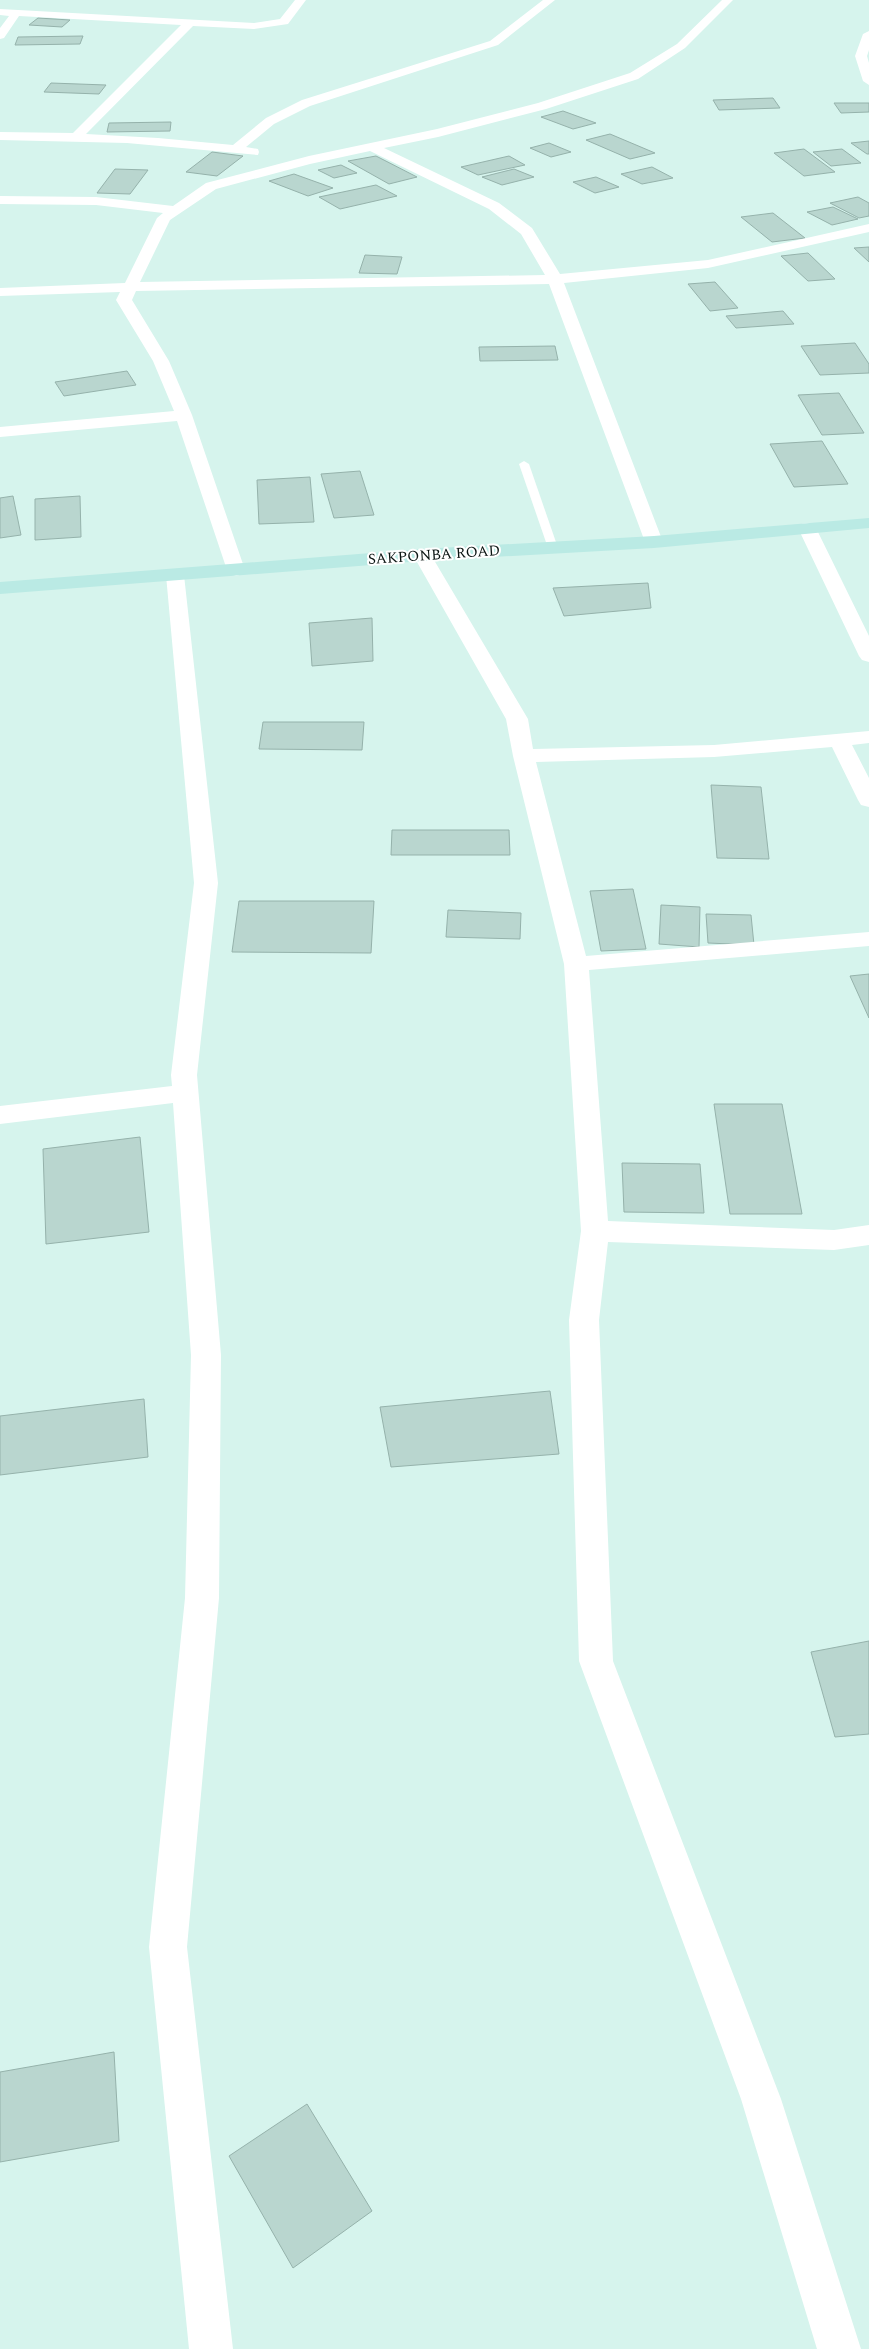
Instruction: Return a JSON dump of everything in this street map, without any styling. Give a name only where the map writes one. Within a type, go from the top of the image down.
[{"type":"main road","name":"SAKPONBA ROAD","points":[[0,588],[422,555],[654,542],[869,523]]},
{"type":"street","points":[[0,12],[254,26],[284,22],[301,0]]},
{"type":"street","points":[[235,150],[270,122],[306,103],[494,42],[550,0]]},
{"type":"street","points":[[236,570],[184,415],[161,361],[124,300],[164,218],[211,186],[309,160],[438,133],[542,106],[634,76],[681,46],[728,0]]},
{"type":"street","points":[[0,36],[16,13]]},
{"type":"street","points":[[77,136],[190,23]]},
{"type":"street","points":[[869,34],[861,56],[869,81]]},
{"type":"street","points":[[0,136],[77,136],[189,143],[309,160]]},
{"type":"street","points":[[372,147],[494,206],[526,231],[555,279],[654,542]]},
{"type":"street","points":[[0,200],[96,201],[176,210]]},
{"type":"street","points":[[0,292],[131,287],[555,279],[708,264],[869,228]]},
{"type":"street","points":[[0,432],[184,415]]},
{"type":"street","points":[[807,528],[869,656]]},
{"type":"street","points":[[422,555],[517,718],[524,756],[576,964],[595,1231],[584,1320],[596,1661],[762,2099],[839,2349]]},
{"type":"street","points":[[174,575],[206,883],[184,1075],[206,1355],[202,1598],[168,1947],[211,2349]]},
{"type":"street","points":[[524,756],[714,751],[869,737]]},
{"type":"street","points":[[839,740],[869,800]]},
{"type":"street","points":[[576,964],[869,938]]},
{"type":"street","points":[[0,1115],[186,1092]]},
{"type":"street","points":[[595,1231],[834,1240],[869,1235]]},
{"type":"lane","points":[[524,464],[553,548]]},
{"type":"building","points":[[38,18],[70,20],[62,27],[29,25]]},
{"type":"building","points":[[83,36],[80,44],[15,45],[18,37]]},
{"type":"building","points":[[51,83],[106,85],[99,94],[44,92]]},
{"type":"building","points":[[773,98],[780,108],[719,110],[713,100]]},
{"type":"building","points":[[834,103],[869,103],[869,112],[841,113]]},
{"type":"building","points":[[563,111],[596,123],[573,129],[541,117]]},
{"type":"building","points":[[171,122],[170,131],[107,132],[109,123]]},
{"type":"building","points":[[610,134],[655,153],[630,159],[586,140]]},
{"type":"building","points":[[869,141],[869,154],[851,143]]},
{"type":"building","points":[[549,143],[571,152],[551,157],[530,148]]},
{"type":"building","points":[[804,149],[835,172],[804,176],[774,153]]},
{"type":"building","points":[[842,149],[861,163],[831,166],[813,152]]},
{"type":"building","points":[[212,152],[243,156],[217,176],[186,172]]},
{"type":"building","points":[[376,156],[417,177],[389,184],[348,161]]},
{"type":"building","points":[[509,156],[525,165],[478,175],[461,167]]},
{"type":"building","points":[[341,165],[357,173],[334,178],[318,170]]},
{"type":"building","points":[[652,167],[673,178],[642,184],[621,174]]},
{"type":"building","points":[[115,169],[148,170],[130,194],[97,193]]},
{"type":"building","points":[[514,169],[534,177],[502,185],[482,177]]},
{"type":"building","points":[[294,174],[333,188],[308,196],[269,181]]},
{"type":"building","points":[[596,177],[619,187],[595,193],[573,182]]},
{"type":"building","points":[[376,185],[397,196],[340,209],[319,197]]},
{"type":"building","points":[[858,197],[869,203],[869,216],[859,218],[830,203]]},
{"type":"building","points":[[833,207],[858,219],[832,225],[807,212]]},
{"type":"building","points":[[773,213],[805,238],[772,242],[741,217]]},
{"type":"building","points":[[869,247],[869,262],[854,248]]},
{"type":"building","points":[[808,253],[835,279],[808,281],[781,256]]},
{"type":"building","points":[[365,255],[402,257],[397,274],[359,273]]},
{"type":"building","points":[[715,282],[738,308],[710,311],[688,284]]},
{"type":"building","points":[[783,311],[794,324],[736,328],[726,316]]},
{"type":"building","points":[[855,343],[869,364],[869,373],[820,375],[801,346]]},
{"type":"building","points":[[555,346],[558,360],[480,361],[479,347]]},
{"type":"building","points":[[127,371],[136,385],[64,396],[55,382]]},
{"type":"building","points":[[839,393],[864,433],[822,435],[798,395]]},
{"type":"building","points":[[822,441],[848,484],[794,487],[770,444]]},
{"type":"building","points":[[360,471],[374,515],[334,518],[321,474]]},
{"type":"building","points":[[310,477],[314,522],[259,524],[257,480]]},
{"type":"building","points":[[13,496],[21,535],[0,538],[0,498]]},
{"type":"building","points":[[80,496],[81,537],[35,540],[35,499]]},
{"type":"building","points":[[648,583],[651,608],[564,616],[553,588]]},
{"type":"building","points":[[372,618],[373,661],[312,666],[309,623]]},
{"type":"building","points":[[263,722],[364,722],[362,750],[259,749]]},
{"type":"building","points":[[711,785],[761,787],[769,859],[717,858]]},
{"type":"building","points":[[392,830],[509,830],[510,855],[391,855]]},
{"type":"building","points":[[633,889],[646,949],[601,951],[590,891]]},
{"type":"building","points":[[239,901],[374,901],[371,953],[232,952]]},
{"type":"building","points":[[661,905],[700,907],[699,947],[659,944]]},
{"type":"building","points":[[448,910],[521,913],[520,939],[446,937]]},
{"type":"building","points":[[706,914],[751,915],[754,945],[708,943]]},
{"type":"building","points":[[869,974],[869,1018],[850,976]]},
{"type":"building","points":[[714,1104],[782,1104],[802,1214],[730,1214]]},
{"type":"building","points":[[140,1137],[149,1232],[46,1244],[43,1149]]},
{"type":"building","points":[[622,1163],[700,1164],[704,1213],[624,1212]]},
{"type":"building","points":[[550,1391],[559,1454],[391,1467],[380,1407]]},
{"type":"building","points":[[144,1399],[148,1457],[0,1475],[0,1416]]},
{"type":"building","points":[[869,1641],[869,1734],[835,1737],[811,1652]]},
{"type":"building","points":[[114,2052],[119,2141],[0,2162],[0,2072]]},
{"type":"building","points":[[307,2104],[372,2211],[293,2268],[229,2156]]}]
